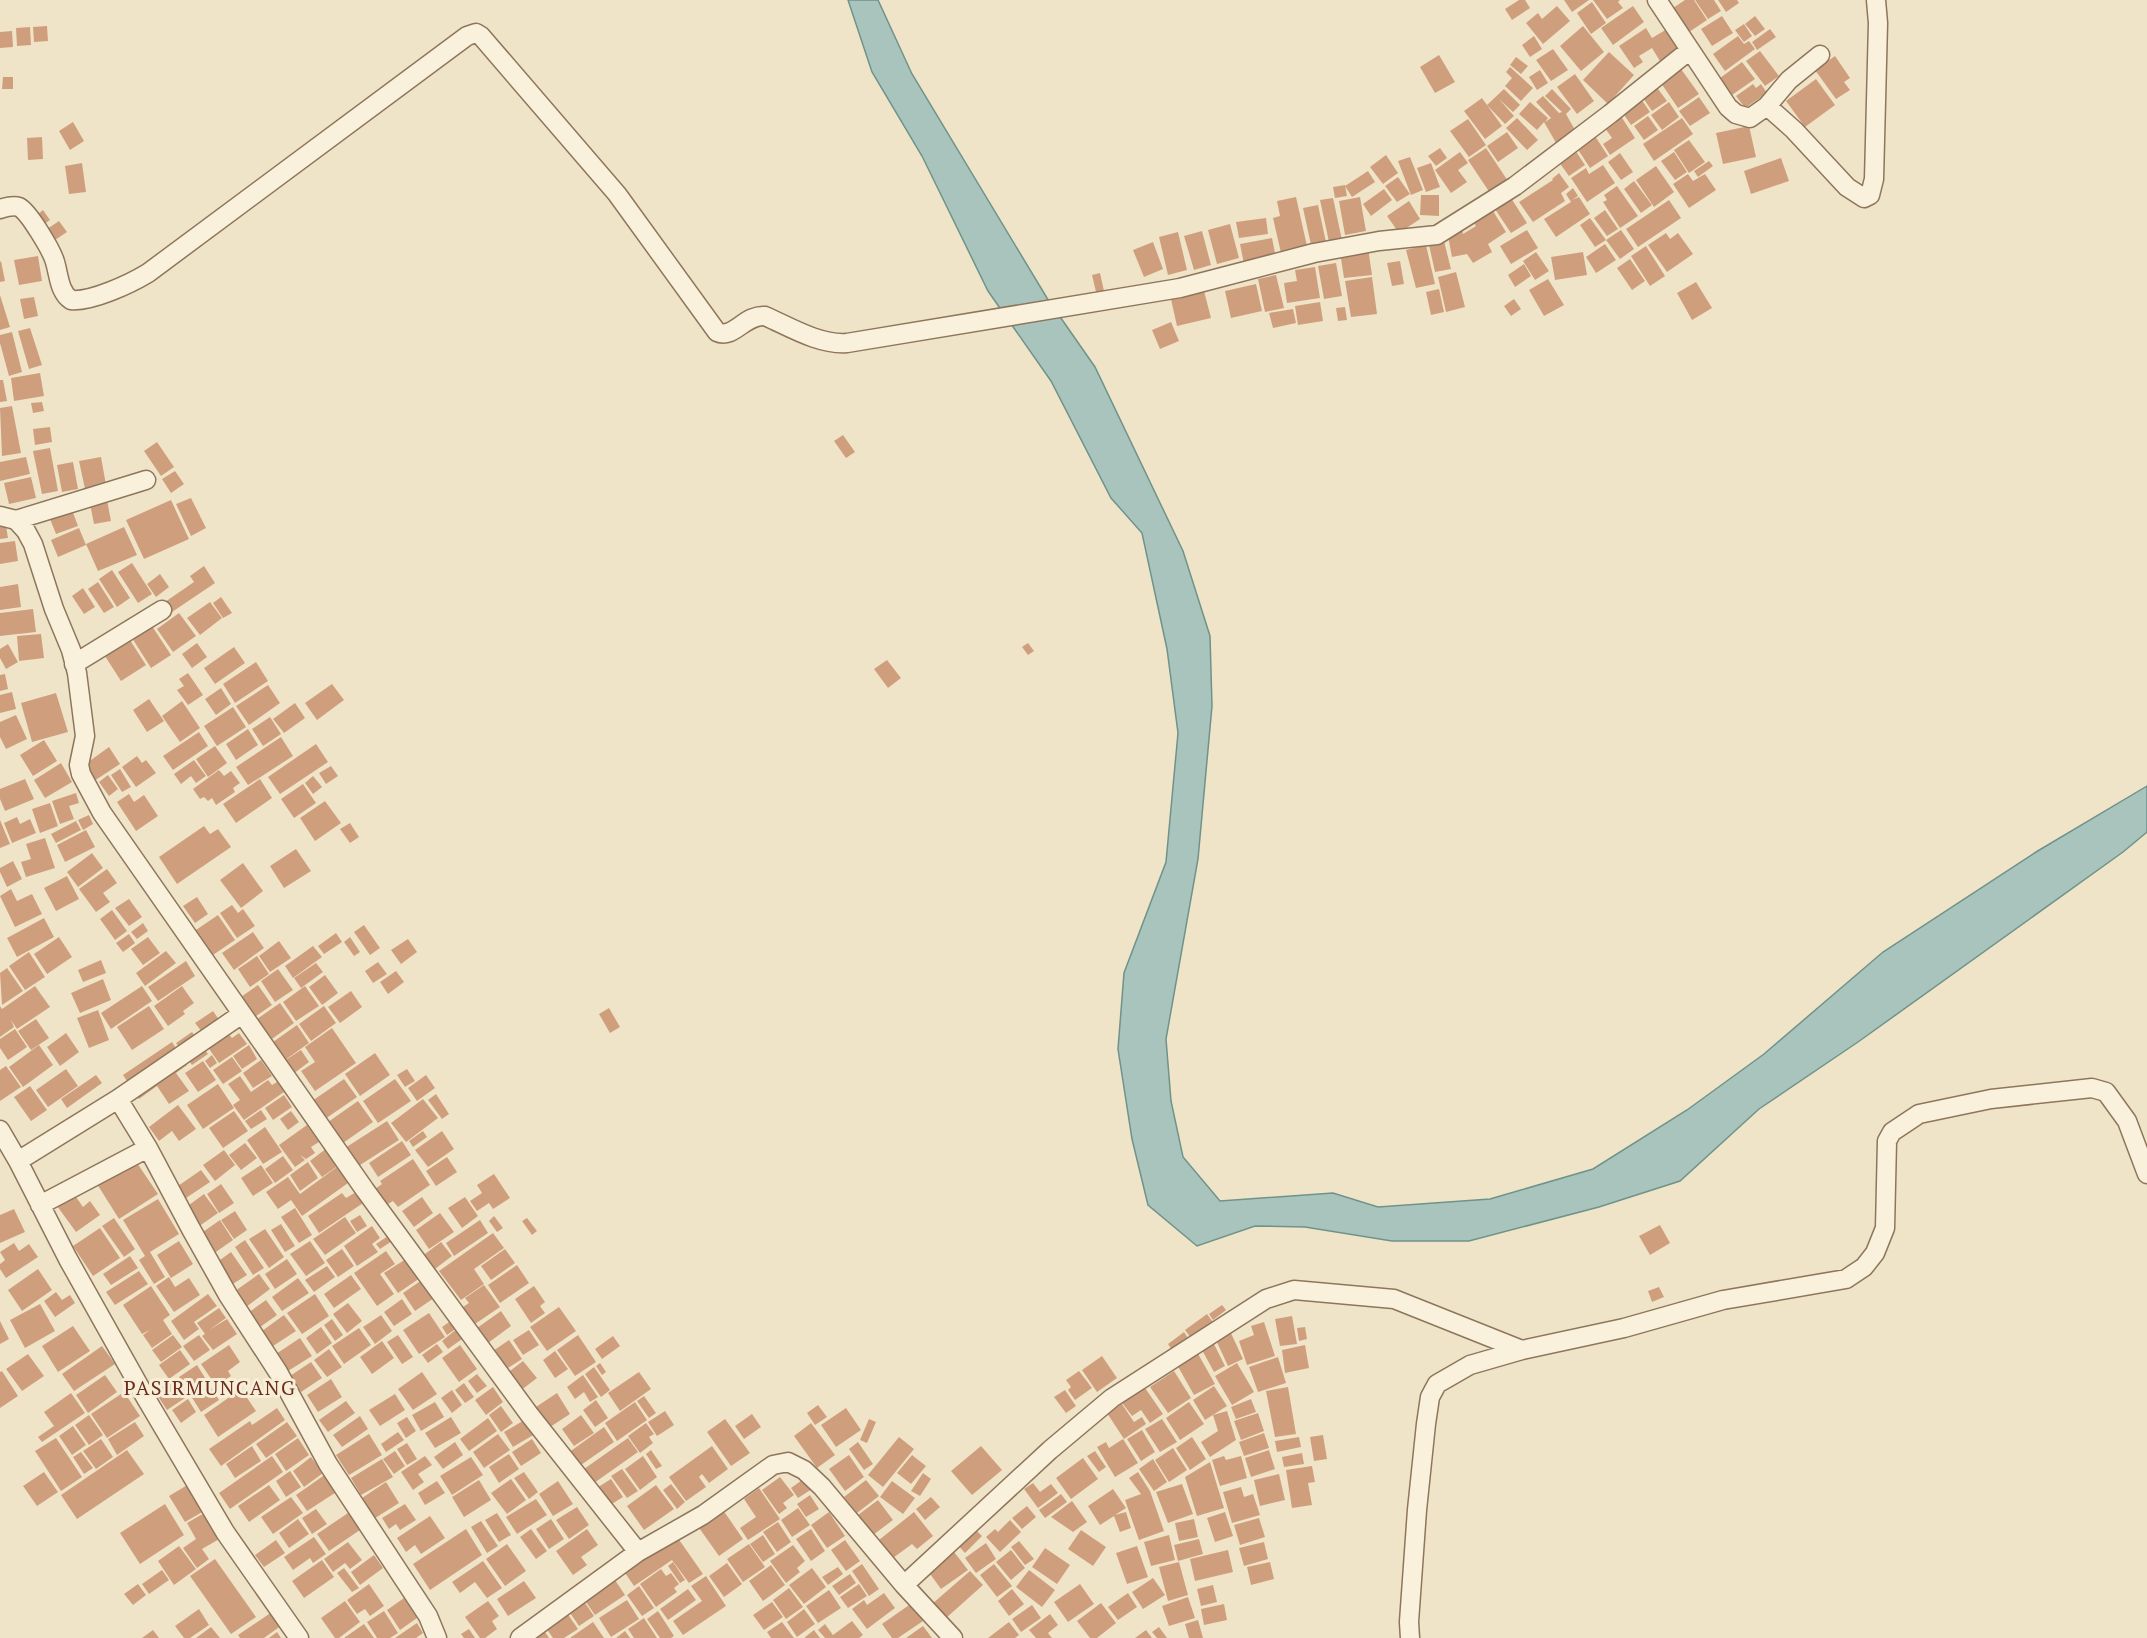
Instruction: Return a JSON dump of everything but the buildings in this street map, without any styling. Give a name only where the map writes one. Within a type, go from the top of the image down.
[{"type":"street","points":[[1656,0],[1728,107],[1736,114],[1750,118],[1767,106],[1789,80],[1820,55]]},
{"type":"street","points":[[1767,106],[1794,130],[1847,187],[1864,198],[1870,195],[1874,179],[1875,151],[1878,23],[1876,0]]},
{"type":"street","points":[[0,209],[13,206],[25,212],[53,255],[63,292],[71,300],[83,300],[148,273],[467,36],[476,33],[617,194],[717,332],[722,335],[729,333],[758,315],[835,344],[988,321],[1180,288],[1314,253],[1379,241],[1437,235],[1515,186],[1690,50]]},
{"type":"street","points":[[8,518],[146,480]]},
{"type":"street","points":[[8,518],[26,531],[33,544],[54,609],[71,650],[77,674],[85,736],[79,765],[102,813],[365,1190],[529,1414],[638,1552]]},
{"type":"street","points":[[74,664],[162,610]]},
{"type":"street","points":[[18,1161],[118,1099],[242,1014]]},
{"type":"street","points":[[1410,1638],[1409,1622],[1417,1510],[1430,1397],[1437,1384],[1470,1365],[1522,1350],[1624,1329],[1724,1300],[1846,1279],[1864,1267],[1875,1253],[1885,1228],[1887,1141],[1892,1132],[1920,1114],[1991,1099],[2092,1088],[2106,1092],[2127,1121],[2147,1174]]},
{"type":"street","points":[[118,1099],[148,1148],[228,1295],[278,1372],[328,1464],[428,1616],[437,1638]]},
{"type":"street","points":[[0,1130],[147,1400],[225,1532],[298,1638]]},
{"type":"street","points":[[40,1205],[148,1148]]},
{"type":"street","points":[[904,1585],[1050,1450],[1112,1398],[1266,1299],[1294,1290],[1394,1299],[1522,1350]]},
{"type":"street","points":[[520,1638],[638,1552],[703,1515],[773,1466],[788,1462],[804,1470],[822,1487],[904,1585],[953,1638]]},
{"type":"water","points":[[848,0],[878,0],[912,74],[1047,298],[1095,367],[1183,551],[1210,636],[1212,706],[1198,859],[1166,1039],[1171,1101],[1183,1157],[1220,1201],[1333,1193],[1378,1207],[1490,1199],[1593,1169],[1687,1110],[1764,1054],[1883,952],[2036,852],[2147,786],[2147,832],[2123,852],[1858,1042],[1759,1109],[1680,1181],[1599,1207],[1469,1241],[1392,1241],[1305,1227],[1255,1226],[1197,1246],[1148,1205],[1132,1139],[1118,1049],[1124,973],[1166,862],[1178,733],[1167,649],[1142,533],[1111,498],[1051,381],[988,291],[922,156],[872,72]]},
{"type":"district","name":"PASIRMUNCANG","points":[[210,1387]]}]
